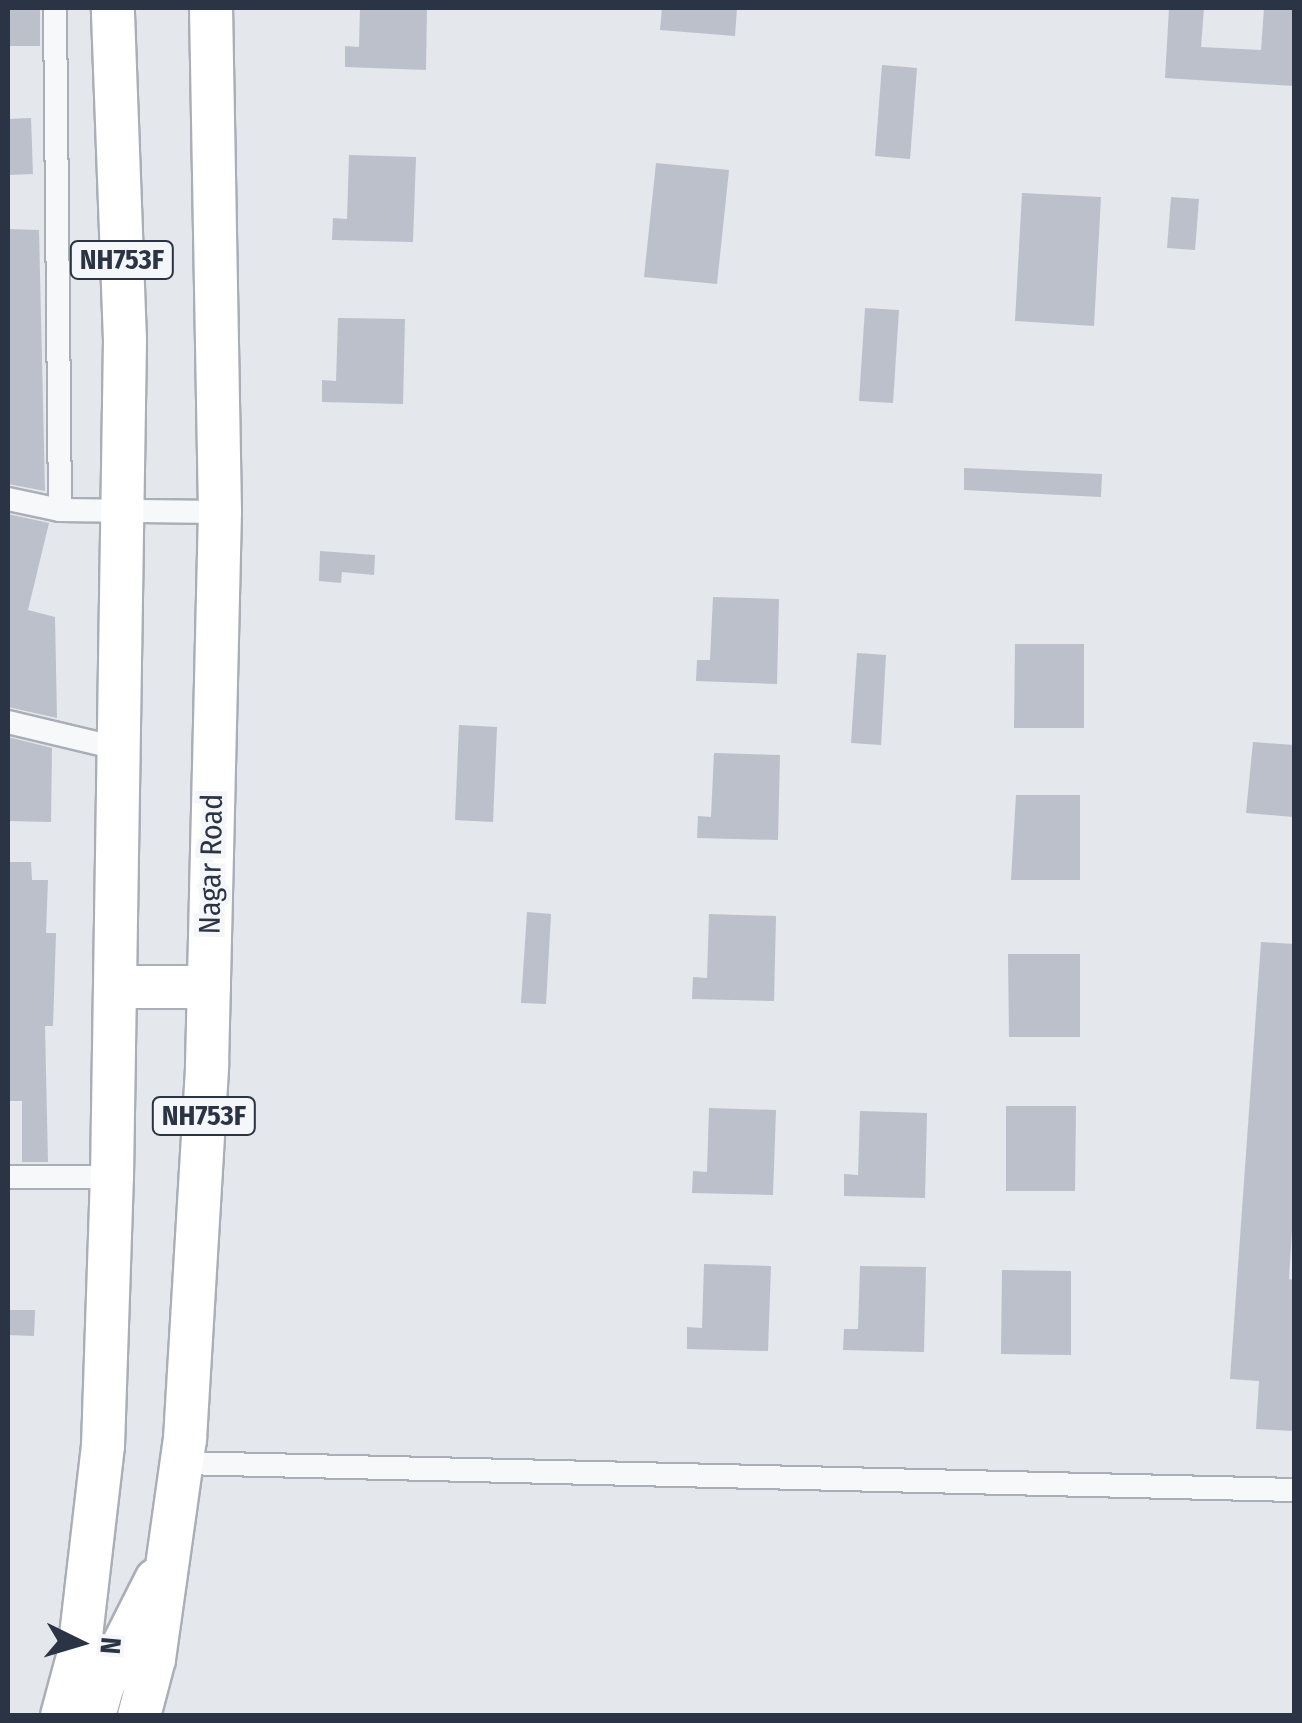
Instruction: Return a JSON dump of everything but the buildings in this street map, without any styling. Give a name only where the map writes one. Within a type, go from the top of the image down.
[{"type":"highway","name":"NH753F","points":[[62,1716],[79,1653],[103,1446],[112,1177],[125,340],[112,8]]},
{"type":"highway","name":"Nagar Road","points":[[140,1716],[154,1659],[182,1463],[208,987],[220,512],[211,8]]},
{"type":"highway","points":[[116,987],[208,987]]},
{"type":"highway","points":[[94,1716],[102,1684],[134,1618],[167,1564]]},
{"type":"street","points":[[55,8],[60,510]]},
{"type":"street","points":[[8,499],[60,510],[220,512]]},
{"type":"street","points":[[8,722],[121,748]]},
{"type":"street","points":[[8,1177],[112,1177]]},
{"type":"street","points":[[182,1463],[1294,1490]]}]
